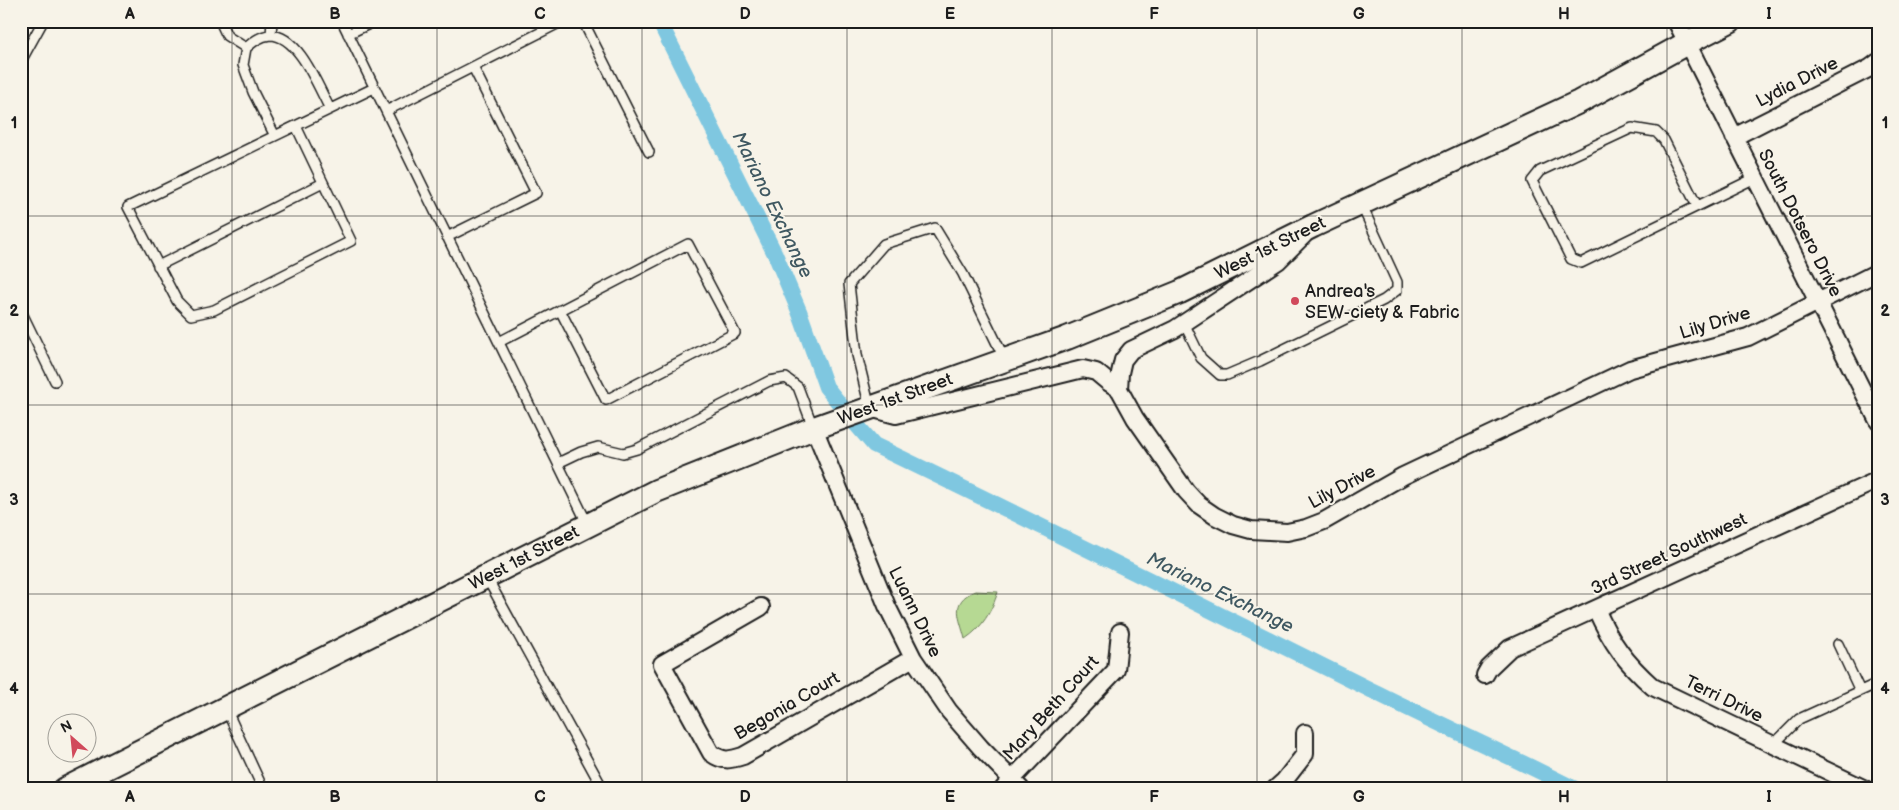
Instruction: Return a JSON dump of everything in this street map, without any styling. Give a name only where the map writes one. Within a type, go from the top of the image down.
[{"type":"main road","name":"West 1st Street","points":[[66,789],[656,491],[814,428],[1119,318],[1180,292],[1313,226],[1579,102],[1687,42],[1730,21]]},
{"type":"street","name":"South Dotsero Drive","points":[[1676,21],[1878,421]]},
{"type":"street","name":"Lydia Drive","points":[[1734,137],[1870,68],[1878,62]]},
{"type":"street","points":[[870,408],[896,415],[1084,369],[1096,372],[1119,389],[1123,360],[1131,350],[1175,330],[1278,261],[1313,226]]},
{"type":"street","name":"Lily Drive","points":[[1119,389],[1140,426],[1186,491],[1199,505],[1233,525],[1251,530],[1287,532],[1306,528],[1324,521],[1403,476],[1630,369],[1748,337],[1878,272]]},
{"type":"street","name":"Luann Drive","points":[[814,428],[887,606],[913,658],[949,711],[1012,786]]},
{"type":"street","name":"3rd Street Southwest","points":[[1485,675],[1489,668],[1510,648],[1878,480]]},
{"type":"street","name":"Begonia Court","points":[[761,607],[662,664],[711,752],[720,759],[730,760],[743,756],[913,658]]},
{"type":"street","name":"Terri Drive","points":[[1596,609],[1613,643],[1627,662],[1653,687],[1865,789]]},
{"type":"street","name":"Mary Beth Court","points":[[1012,786],[1116,670],[1120,632]]},
{"type":"street","points":[[1275,789],[1284,781],[1305,754],[1305,733]]},
{"type":"lane","points":[[21,61],[42,21]]},
{"type":"lane","points":[[220,21],[227,36],[246,48]]},
{"type":"lane","points":[[271,35],[272,21]]},
{"type":"lane","points":[[342,21],[588,526]]},
{"type":"lane","points":[[348,34],[375,21]]},
{"type":"lane","points":[[386,111],[563,21]]},
{"type":"lane","points":[[583,21],[650,152]]},
{"type":"lane","points":[[275,136],[253,92],[243,65],[246,48],[257,39],[271,35],[288,41],[298,49],[330,109]]},
{"type":"lane","points":[[447,237],[536,193],[473,67]]},
{"type":"lane","points":[[296,126],[351,241],[214,310],[191,314],[177,301],[128,207],[374,88]]},
{"type":"lane","points":[[1698,206],[1664,140],[1656,132],[1632,128],[1540,171],[1532,180],[1571,259],[1581,263],[1698,206],[1755,178]]},
{"type":"lane","points":[[158,266],[324,183]]},
{"type":"lane","points":[[1184,323],[1201,358],[1220,375],[1227,375],[1260,361],[1384,300],[1397,290],[1397,282],[1361,204]]},
{"type":"lane","points":[[870,408],[857,355],[849,284],[884,244],[935,228],[963,274],[1005,360]]},
{"type":"lane","points":[[499,342],[560,310],[688,244],[735,333],[606,400],[560,310]]},
{"type":"lane","points":[[21,311],[54,381]]},
{"type":"lane","points":[[558,463],[581,452],[598,447],[623,453],[637,449],[769,381],[786,378],[798,387],[814,428]]},
{"type":"lane","points":[[486,577],[603,789]]},
{"type":"lane","points":[[1838,644],[1860,691]]},
{"type":"lane","points":[[1773,745],[1799,719],[1878,683]]},
{"type":"lane","points":[[226,708],[263,789]]},
{"type":"green space","points":[[975,591],[998,592],[986,618],[965,639],[959,617],[959,605],[967,595]]},
{"type":"waterway","name":"Mariano Exchange","points":[[659,21],[775,254],[799,311],[826,387],[843,408]]},
{"type":"waterway","name":"Mariano Exchange","points":[[855,423],[874,445],[1575,789]]},
{"type":"place","name":"Andrea's SEW-ciety & Fabric","points":[[1295,301]]}]
